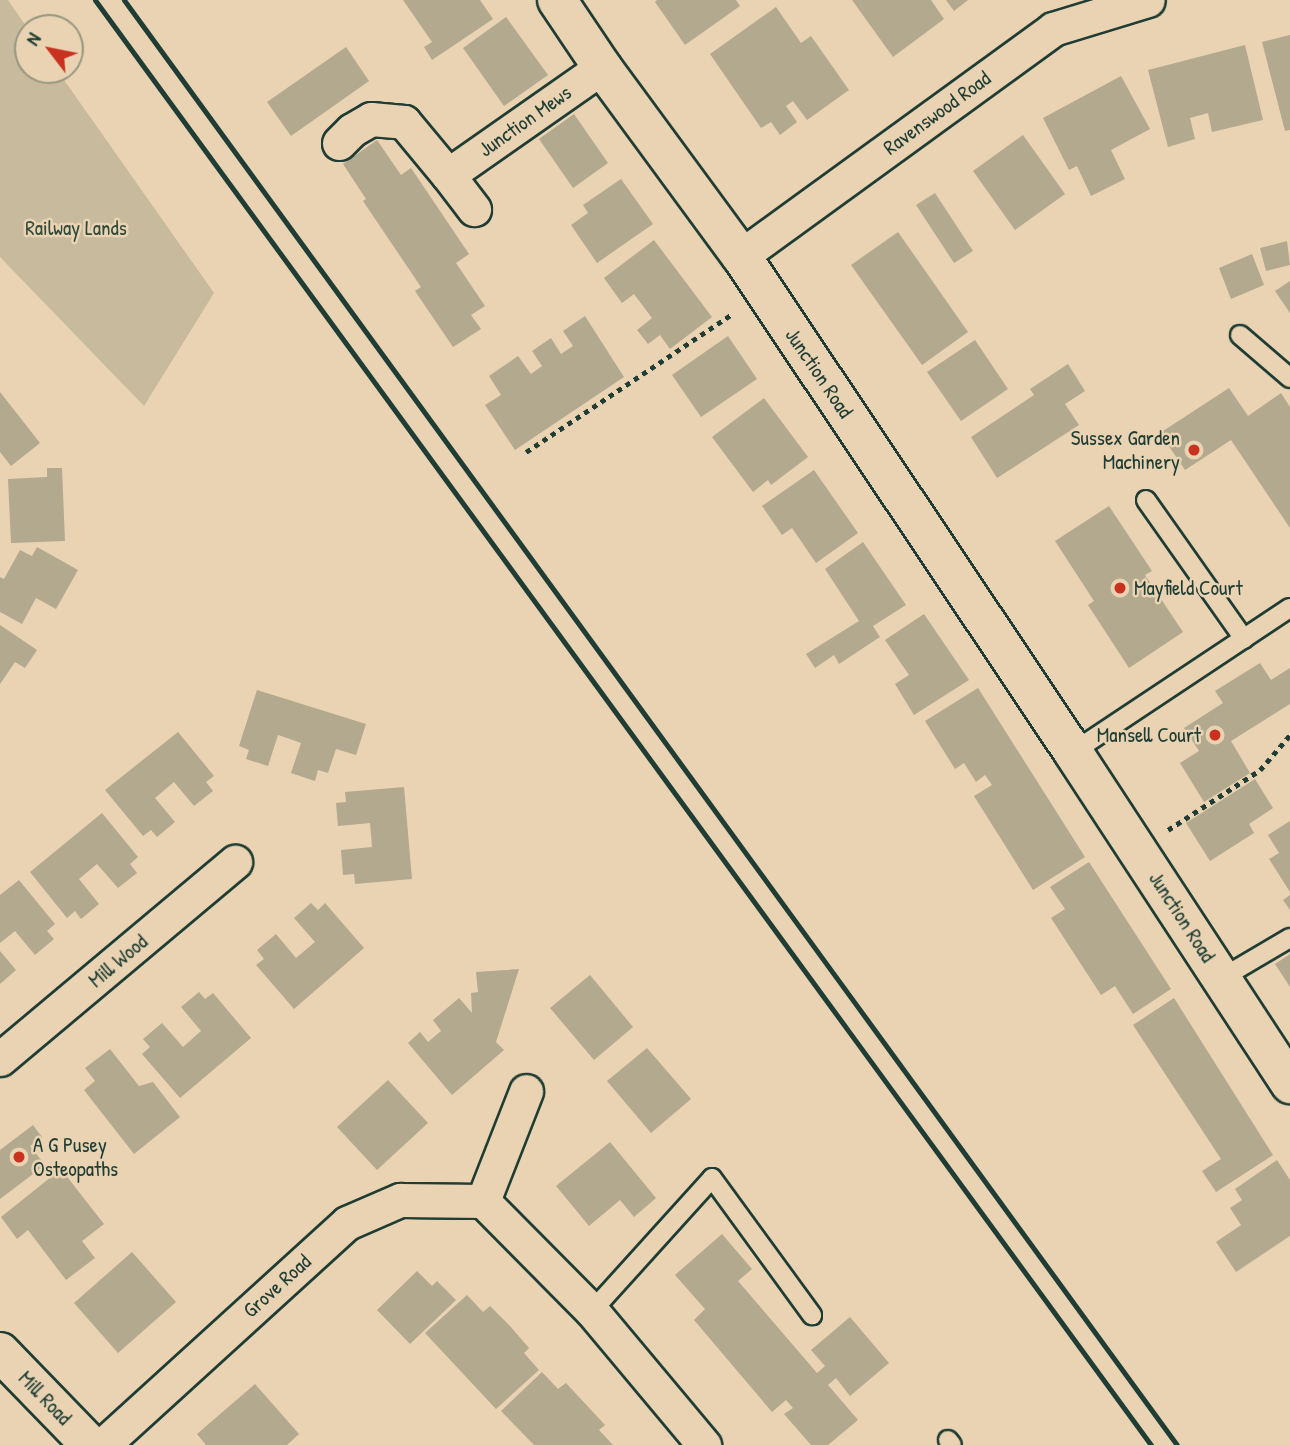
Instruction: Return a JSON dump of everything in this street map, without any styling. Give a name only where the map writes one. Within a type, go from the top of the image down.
[{"type":"street","name":"Junction Road","points":[[557,0],[601,67],[741,256],[1138,849],[1290,1084]]},
{"type":"street","name":"Ravenswood Road","points":[[741,256],[1053,29],[1147,0]]},
{"type":"street","name":"Junction Mews","points":[[448,175],[601,67]]},
{"type":"street","points":[[339,142],[352,130],[371,119],[404,122],[474,209]]},
{"type":"street","name":"Mill Wood","points":[[0,1059],[236,862]]},
{"type":"street","points":[[526,1091],[483,1201],[592,1311],[704,1445]]},
{"type":"street","name":"Grove Road","points":[[103,1445],[347,1223],[400,1200],[483,1201]]},
{"type":"street","name":"Mill Road","points":[[0,1352],[90,1445]]},
{"type":"lane","points":[[1240,335],[1290,378]]},
{"type":"lane","points":[[1146,500],[1244,639]]},
{"type":"lane","points":[[1073,752],[1290,608]]},
{"type":"lane","points":[[1222,978],[1290,938]]},
{"type":"lane","points":[[592,1311],[712,1178],[812,1315]]},
{"type":"path","points":[[526,452],[765,292]]},
{"type":"path","points":[[1138,849],[1261,770],[1290,735]]},
{"type":"green space","name":"Railway Lands","points":[[0,0],[8,0],[18,14],[14,14],[14,84],[67,84],[214,293],[144,406],[0,257]]},
{"type":"building","points":[[403,0],[480,0],[493,19],[432,60],[424,47],[432,42]]},
{"type":"building","points":[[736,0],[740,6],[685,45],[655,2]]},
{"type":"building","points":[[852,0],[931,0],[944,19],[893,57]]},
{"type":"building","points":[[946,0],[968,0],[954,11]]},
{"type":"building","points":[[776,7],[801,43],[811,36],[849,90],[807,120],[793,101],[786,106],[797,122],[780,135],[771,122],[761,128],[710,54]]},
{"type":"building","points":[[506,17],[548,75],[504,106],[463,48]]},
{"type":"building","points":[[1290,35],[1290,130],[1285,131],[1262,42]]},
{"type":"building","points":[[1245,45],[1263,120],[1212,132],[1208,113],[1190,118],[1195,139],[1168,147],[1148,70]]},
{"type":"building","points":[[346,47],[369,81],[291,136],[267,102]]},
{"type":"building","points":[[1121,76],[1150,129],[1111,150],[1125,179],[1091,196],[1077,166],[1069,170],[1043,118]]},
{"type":"building","points":[[574,114],[608,163],[573,188],[539,139]]},
{"type":"building","points":[[1023,135],[1065,194],[1015,230],[973,171]]},
{"type":"building","points":[[377,140],[401,175],[411,168],[469,254],[456,263],[485,306],[471,315],[481,329],[453,347],[415,291],[421,287],[363,201],[366,199],[343,164]]},
{"type":"building","points":[[621,179],[653,224],[597,263],[571,225],[588,213],[583,205]]},
{"type":"building","points":[[935,193],[973,251],[954,263],[916,205]]},
{"type":"building","points":[[898,232],[968,332],[922,365],[851,265]]},
{"type":"building","points":[[654,240],[712,317],[670,349],[660,335],[648,344],[637,330],[652,318],[634,294],[622,303],[604,278]]},
{"type":"building","points":[[1287,241],[1290,265],[1266,271],[1260,248]]},
{"type":"building","points":[[1252,254],[1264,285],[1231,299],[1219,268]]},
{"type":"building","points":[[1290,281],[1290,313],[1275,291]]},
{"type":"building","points":[[585,316],[624,377],[515,450],[485,405],[501,395],[489,376],[518,356],[531,374],[542,366],[532,351],[551,338],[561,354],[573,346],[563,331]]},
{"type":"building","points":[[728,336],[757,379],[701,417],[672,375]]},
{"type":"building","points":[[975,340],[1008,389],[961,421],[927,372]]},
{"type":"building","points":[[1068,364],[1085,391],[1065,404],[1079,425],[997,478],[971,437],[1034,395],[1030,389]]},
{"type":"building","name":"Sussex Garden Machinery","points":[[1229,388],[1248,416],[1281,393],[1290,407],[1290,528],[1231,440],[1185,470],[1160,433]]},
{"type":"building","points":[[0,392],[40,443],[11,466],[0,452]]},
{"type":"building","points":[[764,398],[808,457],[771,485],[768,480],[753,492],[712,437]]},
{"type":"building","points":[[47,468],[62,468],[65,541],[11,543],[8,479],[47,477]]},
{"type":"building","points":[[814,470],[858,533],[816,563],[792,528],[782,535],[762,506]]},
{"type":"building","name":"Mayfield Court","points":[[1109,506],[1152,571],[1145,575],[1183,632],[1129,668],[1088,605],[1094,601],[1055,541]]},
{"type":"building","points":[[863,542],[906,605],[873,626],[880,637],[839,664],[834,655],[815,668],[806,654],[859,621],[825,569]]},
{"type":"building","points":[[37,547],[78,570],[56,609],[36,598],[22,624],[0,612],[0,577],[4,579],[20,550],[32,556]]},
{"type":"building","points":[[924,614],[969,680],[914,715],[895,684],[909,675],[885,640]]},
{"type":"building","points":[[0,625],[37,650],[25,668],[15,662],[0,684]]},
{"type":"building","name":"Mansell Court","points":[[1260,663],[1271,680],[1290,668],[1290,704],[1231,741],[1250,773],[1204,802],[1180,763],[1199,751],[1184,728],[1223,703],[1215,691]]},
{"type":"building","points":[[978,688],[1085,857],[1033,890],[974,796],[992,785],[985,775],[976,782],[964,763],[955,769],[925,721]]},
{"type":"building","points":[[257,690],[366,724],[356,755],[336,749],[328,773],[318,770],[315,781],[291,773],[301,743],[278,735],[268,766],[246,759],[249,750],[239,746]]},
{"type":"building","points":[[178,732],[214,776],[206,782],[213,791],[194,806],[174,782],[155,798],[175,822],[157,837],[151,830],[143,836],[105,790]]},
{"type":"building","points":[[1255,779],[1273,808],[1249,824],[1254,833],[1210,861],[1186,823]]},
{"type":"building","points":[[404,787],[412,879],[355,884],[354,874],[343,875],[341,850],[372,847],[370,823],[338,826],[336,803],[346,802],[345,792]]},
{"type":"building","points":[[102,813],[138,857],[130,864],[137,873],[118,888],[97,864],[79,879],[99,904],[81,919],[75,911],[67,918],[30,872]]},
{"type":"building","points":[[1290,821],[1290,892],[1269,859],[1279,853],[1268,835]]},
{"type":"building","points":[[1089,862],[1171,989],[1133,1014],[1115,986],[1101,995],[1051,918],[1065,909],[1050,887]]},
{"type":"building","points":[[19,880],[55,924],[47,931],[54,939],[35,955],[15,931],[0,943],[0,895]]},
{"type":"building","points":[[1290,895],[1290,910],[1283,900]]},
{"type":"building","points":[[311,903],[318,910],[325,903],[364,948],[294,1009],[256,965],[264,959],[257,950],[276,934],[296,958],[315,942],[294,918]]},
{"type":"building","points":[[0,951],[16,970],[0,984]]},
{"type":"building","points":[[1290,954],[1290,987],[1275,964]]},
{"type":"building","points":[[519,969],[496,1042],[504,1050],[452,1095],[408,1043],[420,1032],[428,1042],[441,1031],[433,1020],[459,998],[472,1013],[471,993],[478,992],[476,972]]},
{"type":"building","points":[[590,975],[633,1027],[594,1060],[550,1008]]},
{"type":"building","points":[[199,992],[205,999],[213,993],[251,1038],[180,1098],[142,1054],[150,1047],[143,1039],[162,1023],[183,1047],[201,1031],[181,1007]]},
{"type":"building","points":[[1174,998],[1273,1155],[1216,1192],[1202,1171],[1221,1159],[1133,1025]]},
{"type":"building","points":[[647,1048],[691,1099],[651,1133],[607,1081]]},
{"type":"building","points":[[110,1049],[139,1086],[153,1082],[180,1117],[134,1154],[84,1090],[95,1081],[85,1068]]},
{"type":"building","points":[[388,1080],[428,1123],[377,1170],[337,1127]]},
{"type":"building","name":"A G Pusey Osteopaths","points":[[33,1125],[42,1137],[30,1146],[45,1165],[0,1199],[0,1150]]},
{"type":"building","points":[[610,1142],[656,1198],[634,1217],[620,1200],[589,1226],[556,1186]]},
{"type":"building","points":[[1277,1160],[1290,1180],[1290,1236],[1236,1272],[1216,1242],[1241,1225],[1230,1208],[1242,1200],[1235,1189]]},
{"type":"building","points":[[61,1169],[104,1224],[82,1241],[95,1258],[66,1280],[28,1230],[17,1239],[1,1217]]},
{"type":"building","points":[[722,1234],[752,1269],[738,1281],[817,1373],[825,1366],[811,1350],[850,1317],[889,1363],[850,1396],[836,1378],[828,1385],[858,1420],[828,1445],[811,1445],[784,1414],[793,1408],[786,1400],[772,1412],[694,1320],[705,1309],[675,1275]]},
{"type":"building","points":[[132,1252],[176,1302],[118,1353],[74,1303]]},
{"type":"building","points":[[417,1271],[432,1286],[437,1281],[456,1300],[410,1344],[377,1310]]},
{"type":"building","points":[[467,1295],[483,1312],[490,1306],[510,1326],[529,1348],[524,1353],[539,1370],[496,1409],[425,1333]]},
{"type":"building","points":[[542,1372],[558,1389],[566,1383],[605,1425],[599,1430],[613,1445],[534,1445],[501,1411]]},
{"type":"building","points":[[255,1384],[299,1434],[287,1445],[206,1445],[197,1434]]},
{"type":"railway","points":[[95,0],[1151,1445]]},
{"type":"railway","points":[[124,0],[1177,1445]]},
{"type":"place","name":"Sussex Garden Machinery","points":[[1194,450]]},
{"type":"place","name":"Mayfield Court","points":[[1120,588]]},
{"type":"place","name":"Mansell Court","points":[[1215,735]]},
{"type":"place","name":"A G Pusey Osteopaths","points":[[19,1157]]}]
